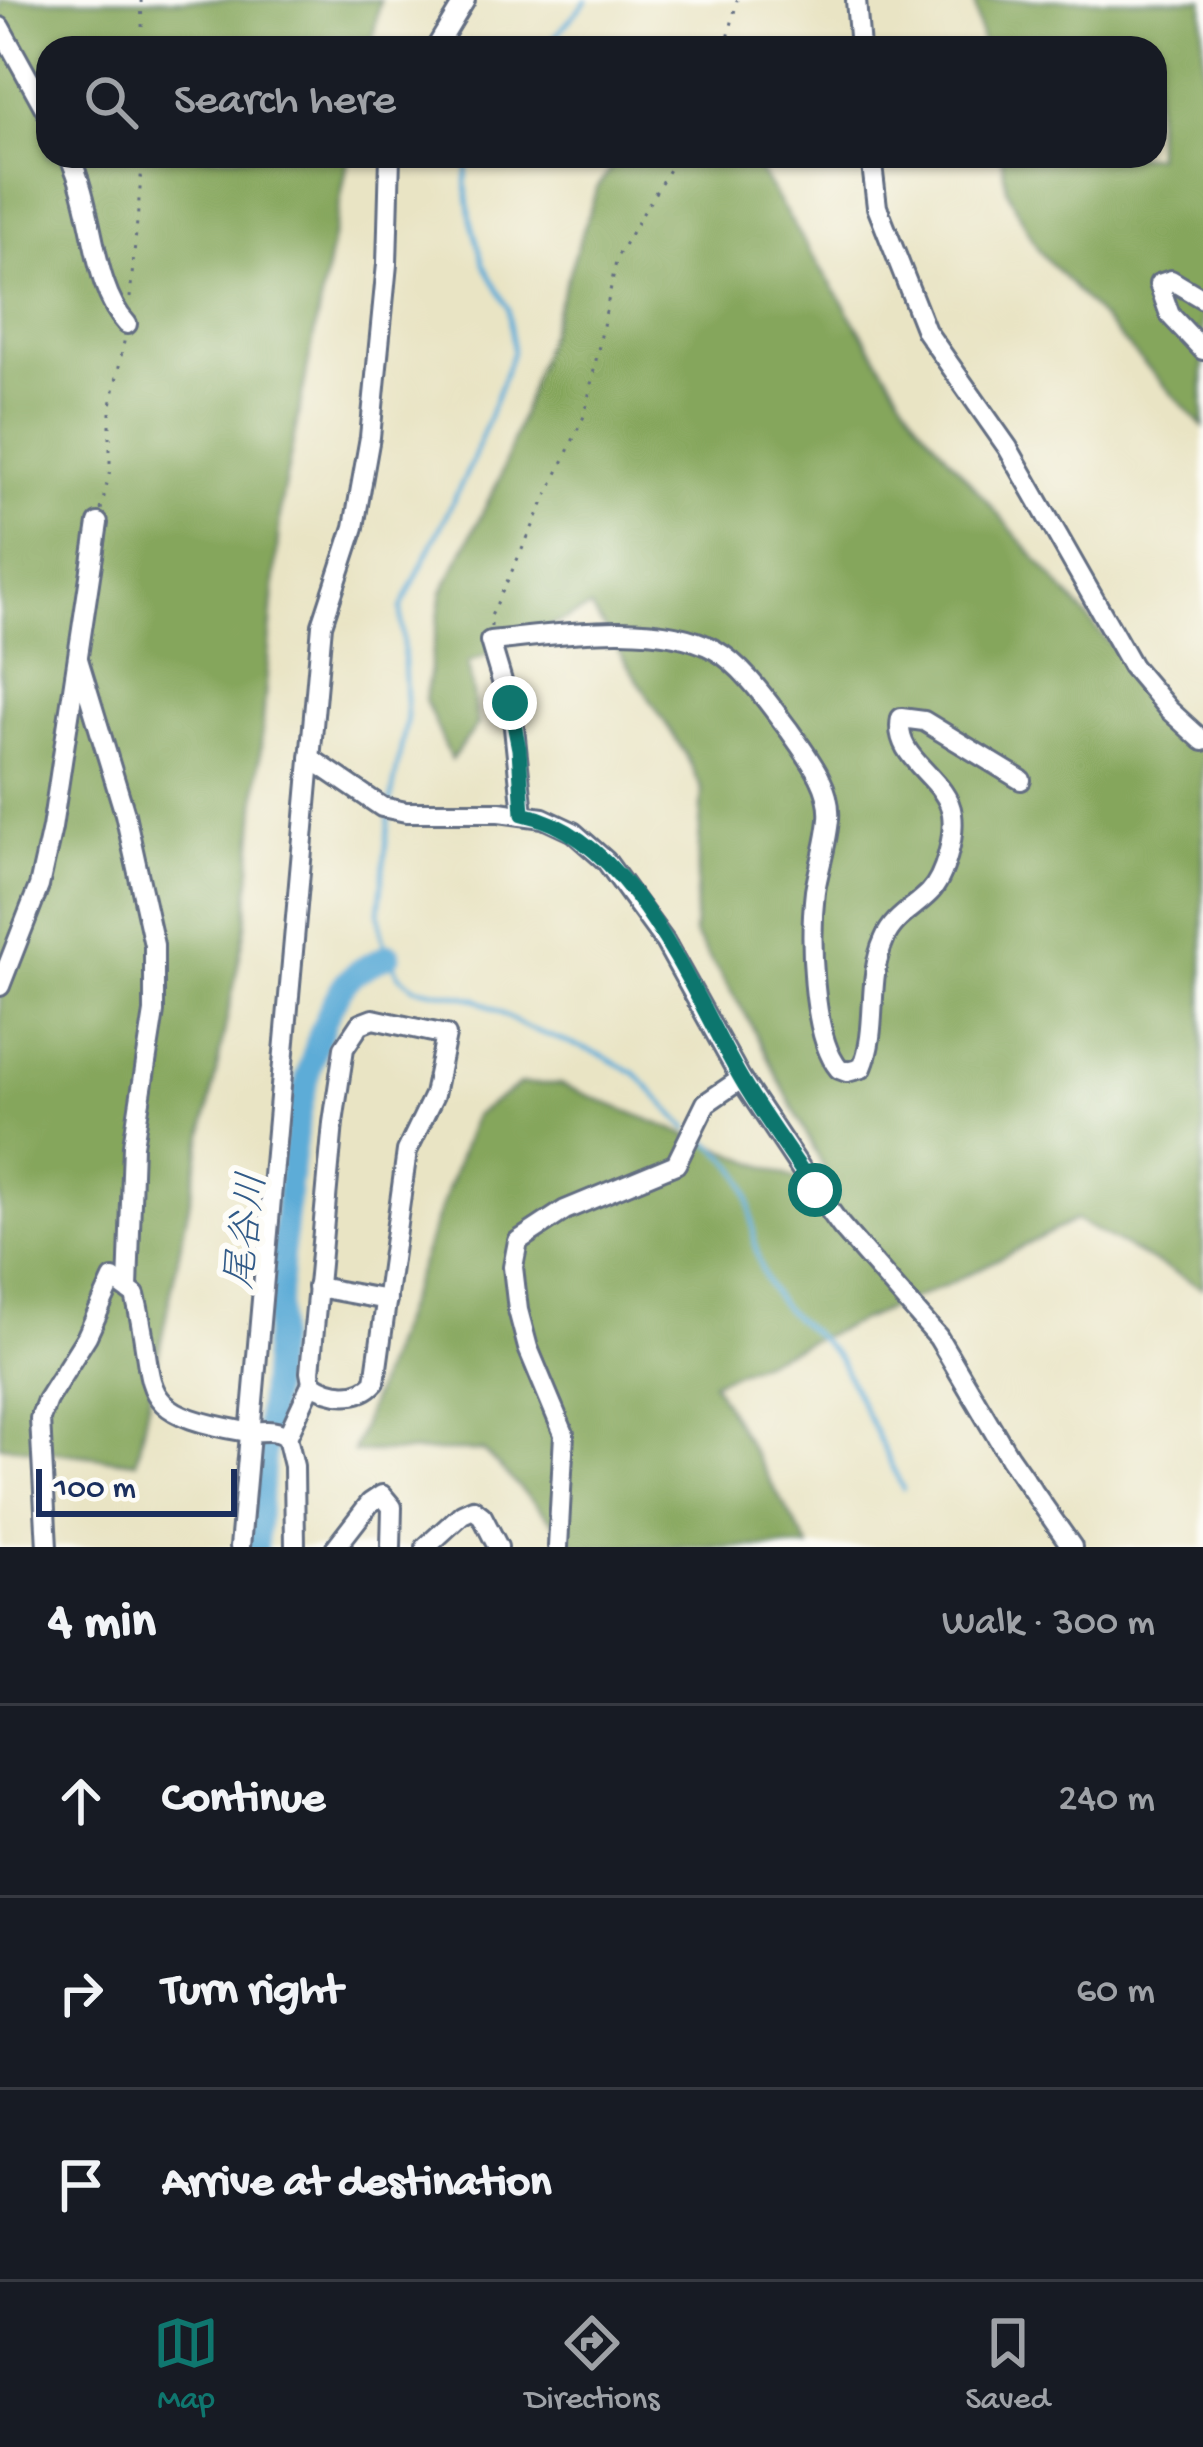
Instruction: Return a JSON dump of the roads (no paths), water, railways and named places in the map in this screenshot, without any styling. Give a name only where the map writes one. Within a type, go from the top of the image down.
[{"type":"street","points":[[443,36],[465,0]]},
{"type":"street","points":[[856,0],[859,36]]},
{"type":"street","points":[[0,28],[36,92]]},
{"type":"street","points":[[74,168],[109,300],[128,324]]},
{"type":"street","points":[[240,1547],[322,625],[354,526],[370,437],[387,264],[390,168]]},
{"type":"street","points":[[872,168],[877,208],[926,331],[1008,448],[1132,666],[1203,741]]},
{"type":"street","points":[[1203,299],[1172,280],[1159,284],[1170,315],[1203,350]]},
{"type":"street","points":[[0,986],[39,886],[52,828],[98,523]]},
{"type":"street","points":[[523,814],[513,718],[490,641],[635,633],[697,642],[728,658],[782,721],[817,772],[829,801],[814,897],[813,938],[827,1049],[847,1072],[862,1068],[866,1060],[876,971],[885,937],[938,881],[952,824],[950,804],[901,739],[901,718],[924,722],[1021,780]]},
{"type":"street","points":[[78,659],[125,814],[154,945],[154,1012],[133,1145],[128,1288]]},
{"type":"street","points":[[310,758],[373,802],[393,810],[523,814],[558,824],[614,871],[665,942],[741,1079],[841,1226],[938,1337],[1009,1457],[1072,1547]]},
{"type":"street","points":[[296,1547],[294,1466],[287,1437],[312,1383],[317,1287],[344,1048],[360,1024],[382,1019],[446,1035],[434,1095],[407,1151],[382,1348],[372,1386],[350,1394],[327,1392],[312,1383]]},
{"type":"street","points":[[558,1547],[564,1434],[528,1348],[518,1310],[514,1267],[518,1241],[565,1210],[676,1165],[706,1103],[741,1079]]},
{"type":"street","points":[[46,1547],[39,1441],[42,1410],[88,1336],[110,1282],[117,1280],[137,1301],[150,1378],[161,1402],[182,1418],[250,1432],[272,1430],[287,1437]]},
{"type":"street","points":[[317,1287],[387,1300]]},
{"type":"street","points":[[337,1547],[370,1503],[382,1495],[392,1507],[391,1547]]},
{"type":"street","points":[[426,1547],[473,1509],[499,1547]]},
{"type":"waterway","points":[[556,36],[587,0]]},
{"type":"waterway","points":[[390,805],[407,717],[401,608],[473,460],[513,351],[508,308],[483,263],[471,220],[468,168]]},
{"type":"waterway","points":[[389,816],[379,912],[382,938],[398,974],[414,987],[476,999],[525,1027],[599,1054],[635,1073],[688,1129]]},
{"type":"waterway","name":"尾谷川","points":[[256,1547],[288,1192],[303,1098],[327,1016],[344,985],[389,955]]},
{"type":"waterway","points":[[697,1136],[738,1171],[751,1208],[756,1250],[775,1296],[841,1362],[903,1489]]}]
